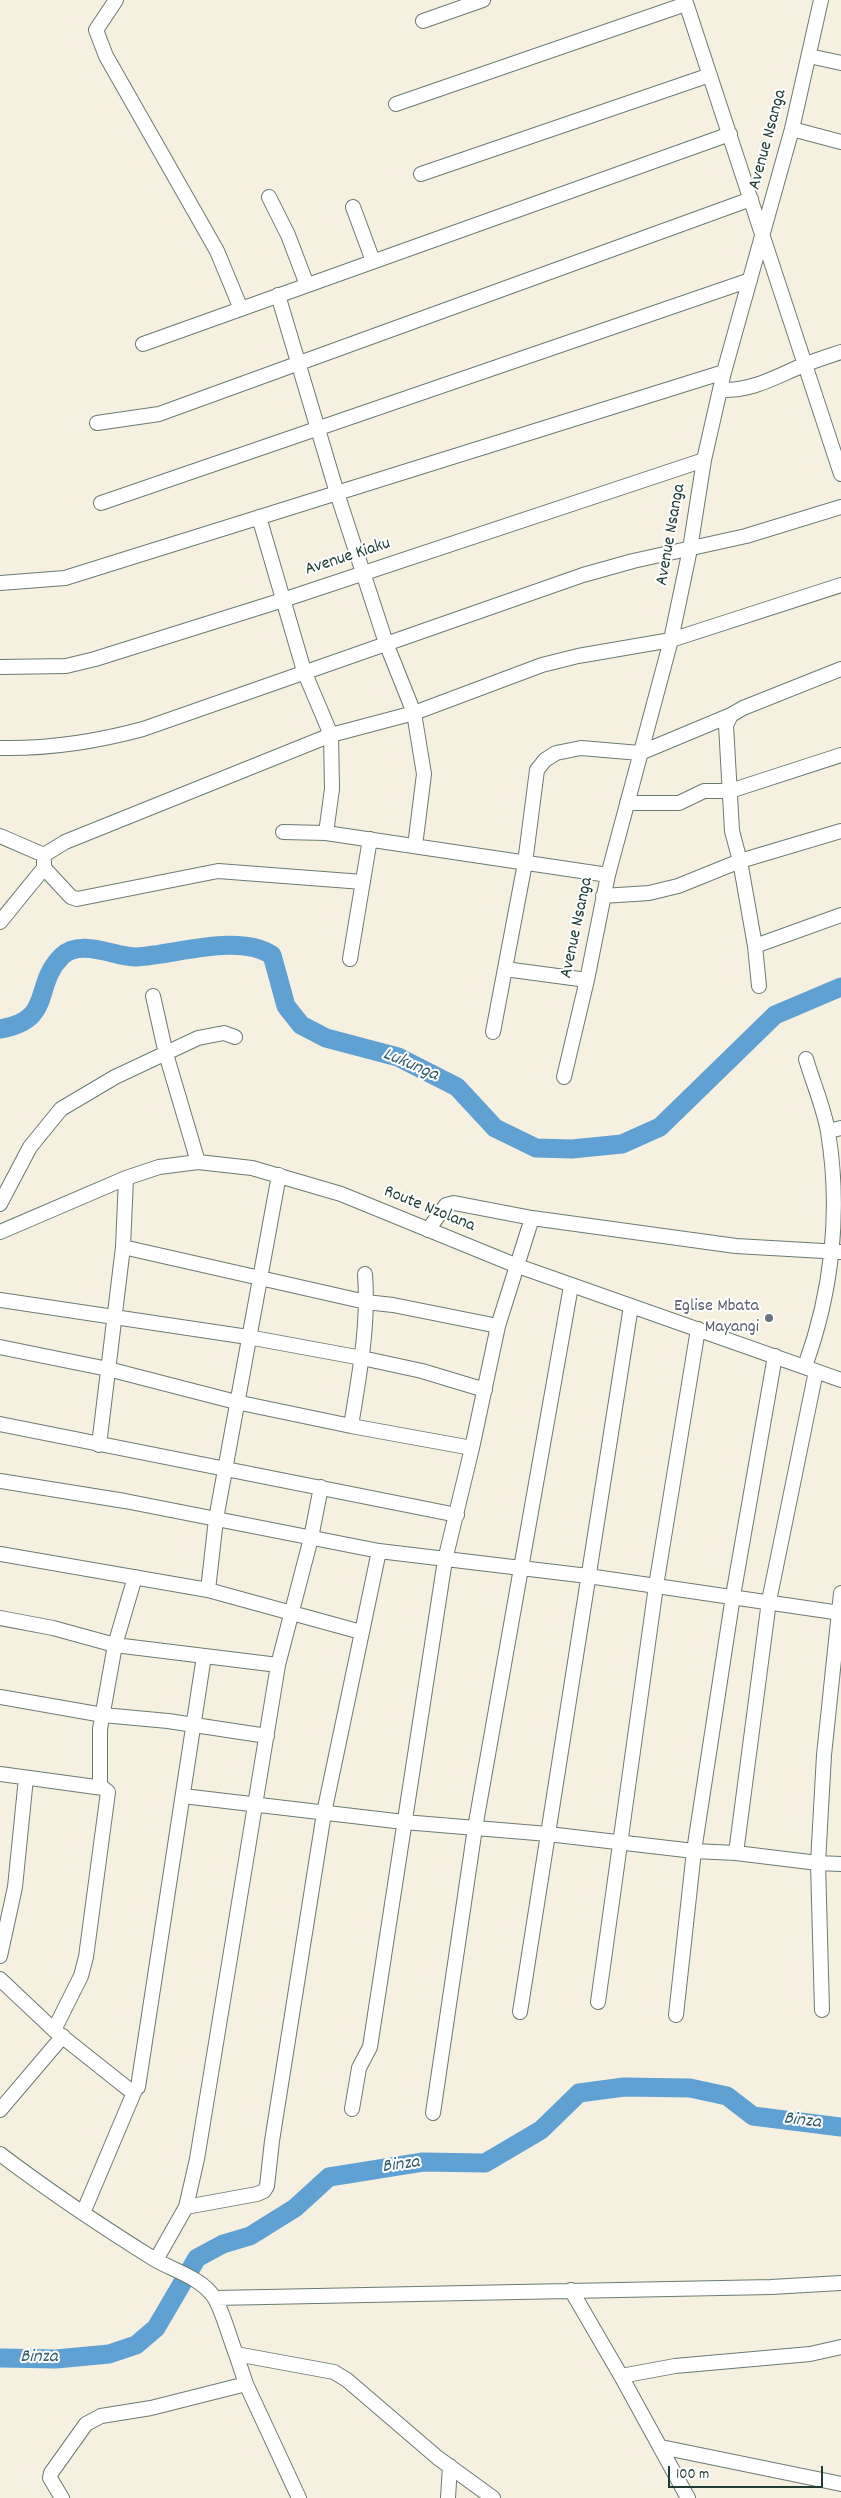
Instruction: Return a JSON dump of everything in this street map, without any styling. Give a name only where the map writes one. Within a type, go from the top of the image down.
[{"type":"street","points":[[116,0],[96,30],[106,56],[217,252],[241,309]]},
{"type":"street","points":[[423,21],[483,0]]},
{"type":"street","name":"Avenue Nsanga","points":[[564,1077],[587,980],[608,875],[671,640],[690,549],[704,460],[724,372],[792,129],[821,0]]},
{"type":"street","points":[[396,104],[686,2],[841,474]]},
{"type":"street","points":[[809,56],[841,63]]},
{"type":"street","points":[[420,174],[710,75]]},
{"type":"street","points":[[792,129],[841,142]]},
{"type":"street","points":[[143,344],[730,134]]},
{"type":"street","points":[[269,197],[288,235],[307,285]]},
{"type":"street","points":[[97,424],[159,414],[751,199]]},
{"type":"street","points":[[353,207],[373,261]]},
{"type":"street","points":[[101,502],[750,280]]},
{"type":"street","points":[[278,296],[337,493],[386,643],[414,714],[424,774],[414,846]]},
{"type":"street","points":[[720,390],[738,390],[755,387],[805,364],[841,352]]},
{"type":"street","points":[[0,583],[66,578],[724,372]]},
{"type":"street","name":"Avenue Kiaku","points":[[0,668],[66,666],[283,600],[704,460]]},
{"type":"street","points":[[0,748],[39,749],[103,740],[143,729],[304,671],[583,575],[633,561],[746,536],[841,507]]},
{"type":"street","points":[[259,517],[304,671],[331,735],[332,789],[326,833]]},
{"type":"street","points":[[0,922],[44,862],[64,842],[331,735],[414,714],[542,665],[578,656],[671,640],[841,585]]},
{"type":"street","points":[[493,1032],[525,863],[537,770],[545,760],[556,753],[581,748],[640,753],[777,693],[841,669]]},
{"type":"street","points":[[731,714],[726,725],[732,831],[740,861],[755,946],[759,986]]},
{"type":"street","points":[[627,803],[679,803],[704,791],[730,791],[841,755]]},
{"type":"street","points":[[603,896],[649,893],[707,876],[740,861],[841,831]]},
{"type":"street","points":[[283,832],[326,833],[608,875]]},
{"type":"street","points":[[0,836],[44,862],[71,897],[77,899],[218,871],[363,882]]},
{"type":"street","points":[[350,959],[370,839]]},
{"type":"street","points":[[755,946],[841,915]]},
{"type":"street","points":[[505,969],[587,980]]},
{"type":"street","points":[[153,996],[166,1054],[198,1162]]},
{"type":"street","points":[[0,1203],[30,1147],[61,1108],[115,1077],[209,1035],[224,1033],[235,1036]]},
{"type":"street","points":[[736,1853],[770,1601],[811,1369],[837,1252],[838,1191],[834,1129],[806,1059]]},
{"type":"street","name":"Route Nzolana","points":[[0,1232],[126,1178],[159,1167],[198,1162],[252,1168],[341,1194],[572,1286],[841,1380]]},
{"type":"street","points":[[208,1590],[224,1470],[279,1175]]},
{"type":"street","points":[[100,1444],[122,1247],[126,1178]]},
{"type":"street","points":[[428,1230],[446,1205],[454,1203],[532,1218],[736,1246],[837,1252]]},
{"type":"street","points":[[352,2109],[359,2068],[370,2047],[445,1560],[457,1515],[498,1326],[532,1218]]},
{"type":"street","points":[[122,1247],[366,1302],[394,1305],[498,1326]]},
{"type":"street","points":[[351,1426],[362,1358],[366,1302],[364,1274]]},
{"type":"street","points":[[433,2114],[475,1828],[523,1569],[572,1286]]},
{"type":"street","points":[[0,1300],[248,1337],[362,1358],[422,1371],[485,1390]]},
{"type":"street","points":[[520,2012],[631,1306]]},
{"type":"street","points":[[598,2002],[656,1586],[698,1329]]},
{"type":"street","points":[[0,1347],[108,1369],[236,1402],[351,1426],[472,1448]]},
{"type":"street","points":[[676,2015],[694,1852],[733,1596],[775,1356]]},
{"type":"street","points":[[0,1424],[224,1470],[321,1486],[457,1515]]},
{"type":"street","points":[[0,1481],[125,1501],[379,1551],[588,1576],[770,1601],[840,1613]]},
{"type":"street","points":[[156,2260],[186,2207],[198,2150],[278,1664],[311,1538],[321,1486]]},
{"type":"street","points":[[186,2207],[257,2194],[264,2191],[267,2186],[272,2141],[324,1813],[379,1551]]},
{"type":"street","points":[[0,1554],[208,1590],[361,1632]]},
{"type":"street","points":[[100,1787],[99,1741],[103,1715],[115,1645],[135,1576]]},
{"type":"street","points":[[822,2010],[818,1863],[824,1755],[841,1592]]},
{"type":"street","points":[[0,1618],[54,1628],[115,1645],[278,1664]]},
{"type":"street","points":[[84,2213],[141,2075],[204,1656]]},
{"type":"street","points":[[0,1697],[103,1715],[193,1724],[267,1736]]},
{"type":"street","points":[[0,1774],[100,1787],[106,1788],[108,1792],[86,1957],[81,1976],[58,2033],[0,2110]]},
{"type":"street","points":[[0,1956],[15,1887],[26,1778]]},
{"type":"street","points":[[184,1796],[404,1822],[548,1834],[694,1852],[736,1853],[841,1864]]},
{"type":"street","points":[[0,1979],[58,2033],[127,2088],[135,2090]]},
{"type":"street","points":[[0,2154],[84,2213],[156,2260],[192,2278],[214,2298],[246,2384],[299,2498]]},
{"type":"street","points":[[214,2298],[771,2287],[841,2283]]},
{"type":"street","points":[[570,2290],[621,2376],[688,2498]]},
{"type":"street","points":[[621,2376],[675,2366],[810,2354],[841,2347]]},
{"type":"street","points":[[236,2354],[334,2372],[347,2380],[450,2466],[493,2498]]},
{"type":"street","points":[[62,2498],[50,2478],[51,2473],[86,2424],[101,2416],[151,2408],[246,2384]]},
{"type":"street","points":[[661,2447],[841,2484]]},
{"type":"street","points":[[448,2498],[450,2466]]},
{"type":"waterway","name":"Lukunga","points":[[0,1029],[29,1018],[36,1010],[47,978],[53,967],[62,956],[70,951],[88,948],[136,957],[224,945],[258,949],[272,955],[286,1006],[301,1025],[326,1038],[398,1057],[457,1087],[495,1128],[536,1148],[572,1149],[622,1144],[660,1127],[775,1015],[841,987]]},
{"type":"waterway","name":"Binza","points":[[0,2358],[56,2359],[109,2354],[136,2345],[156,2328],[197,2258],[223,2244],[250,2236],[295,2208],[329,2177],[423,2162],[485,2163],[541,2130],[579,2093],[624,2087],[690,2088],[727,2096],[753,2116],[841,2127]]},
{"type":"place","name":"Eglise Mbata Mayangi","points":[[769,1318]]}]
